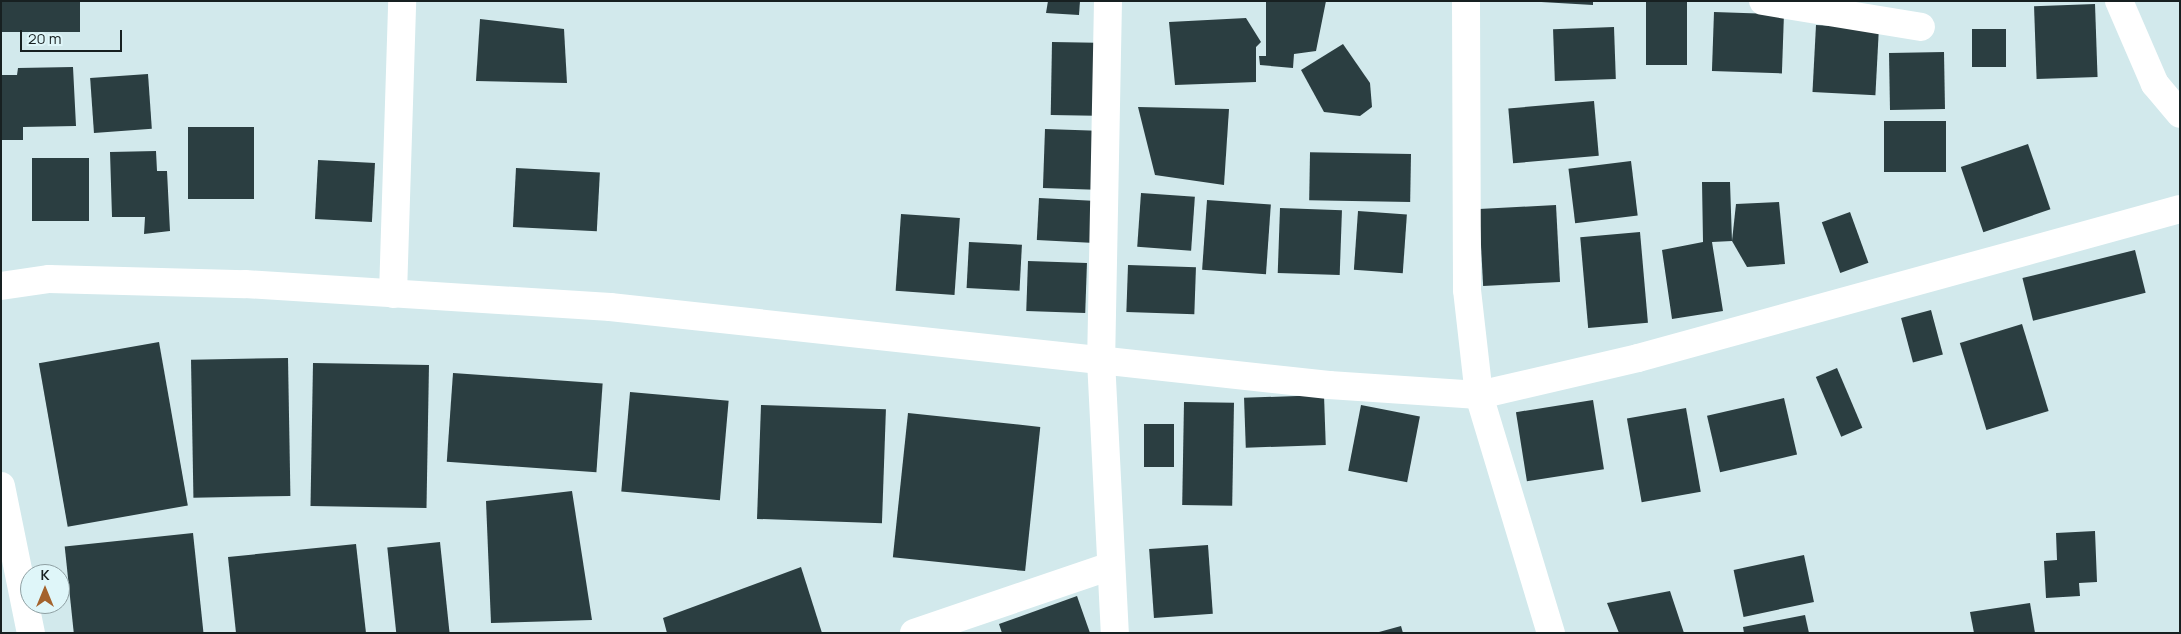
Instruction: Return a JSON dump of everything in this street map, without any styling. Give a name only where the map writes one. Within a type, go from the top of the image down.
[{"type":"street","points":[[392,294],[402,1]]},
{"type":"street","points":[[1108,1],[1101,360],[1110,566],[1115,633]]},
{"type":"street","points":[[1466,1],[1467,290],[1479,395],[1551,633]]},
{"type":"street","points":[[1763,1],[1921,27]]},
{"type":"street","points":[[2119,1],[2155,84],[2180,114]]},
{"type":"street","points":[[1,286],[49,279],[392,294],[610,307],[1329,385],[1479,395],[1638,358],[2180,209]]},
{"type":"street","points":[[1,486],[31,633]]},
{"type":"street","points":[[914,633],[1110,566]]},
{"type":"building","points":[[1,1],[80,1],[80,32],[1,32]]},
{"type":"building","points":[[1048,1],[1080,1],[1079,15],[1046,13]]},
{"type":"building","points":[[1266,1],[1326,1],[1316,51],[1294,54],[1293,68],[1260,65],[1259,56],[1266,56]]},
{"type":"building","points":[[1522,1],[1593,1],[1593,5]]},
{"type":"building","points":[[1646,1],[1687,1],[1687,65],[1646,65]]},
{"type":"building","points":[[2095,4],[2098,77],[2037,79],[2034,6]]},
{"type":"building","points":[[1714,12],[1784,14],[1782,73],[1712,71]]},
{"type":"building","points":[[1246,18],[1261,42],[1256,47],[1256,82],[1175,85],[1169,22]]},
{"type":"building","points":[[480,19],[564,29],[567,83],[476,81]]},
{"type":"building","points":[[1816,25],[1879,28],[1875,95],[1812,92]]},
{"type":"building","points":[[1614,27],[1616,79],[1555,81],[1553,29]]},
{"type":"building","points":[[1972,29],[2006,29],[2006,67],[1972,67]]},
{"type":"building","points":[[1052,42],[1096,43],[1095,116],[1051,115]]},
{"type":"building","points":[[1343,44],[1370,83],[1372,107],[1360,116],[1324,112],[1301,70]]},
{"type":"building","points":[[1944,52],[1945,109],[1890,110],[1889,53]]},
{"type":"building","points":[[73,67],[76,126],[23,127],[23,140],[1,140],[1,75],[17,75],[18,68]]},
{"type":"building","points":[[148,74],[152,129],[94,133],[90,78]]},
{"type":"building","points":[[1594,101],[1599,156],[1513,163],[1508,108]]},
{"type":"building","points":[[1138,107],[1229,109],[1224,185],[1155,175]]},
{"type":"building","points":[[1884,121],[1946,121],[1946,172],[1884,172]]},
{"type":"building","points":[[188,127],[254,127],[254,199],[188,199]]},
{"type":"building","points":[[1045,129],[1097,131],[1095,190],[1043,188]]},
{"type":"building","points":[[2028,144],[2050,209],[1983,232],[1961,167]]},
{"type":"building","points":[[156,151],[157,171],[167,171],[170,231],[144,234],[145,217],[112,217],[110,152]]},
{"type":"building","points":[[1310,152],[1411,154],[1410,202],[1309,200]]},
{"type":"building","points":[[32,158],[89,158],[89,221],[32,221]]},
{"type":"building","points":[[318,160],[375,163],[372,222],[315,219]]},
{"type":"building","points":[[1631,161],[1638,216],[1575,223],[1568,169]]},
{"type":"building","points":[[516,168],[600,172],[597,231],[513,227]]},
{"type":"building","points":[[1702,182],[1730,182],[1732,241],[1712,242],[1723,311],[1672,319],[1662,250],[1703,242]]},
{"type":"building","points":[[1141,193],[1195,197],[1191,251],[1137,247]]},
{"type":"building","points":[[1039,198],[1097,201],[1095,243],[1037,240]]},
{"type":"building","points":[[1207,200],[1271,204],[1266,274],[1202,270]]},
{"type":"building","points":[[1779,202],[1785,264],[1747,267],[1732,241],[1736,204]]},
{"type":"building","points":[[1556,205],[1560,282],[1483,286],[1479,209]]},
{"type":"building","points":[[1280,208],[1342,210],[1340,275],[1278,273]]},
{"type":"building","points":[[1358,211],[1407,214],[1403,273],[1354,270]]},
{"type":"building","points":[[1850,212],[1868,263],[1840,273],[1822,222]]},
{"type":"building","points":[[901,214],[960,218],[954,295],[896,291]]},
{"type":"building","points":[[1640,232],[1648,323],[1588,328],[1580,237]]},
{"type":"building","points":[[969,242],[1022,245],[1020,291],[967,288]]},
{"type":"building","points":[[2135,250],[2146,293],[2033,321],[2022,278]]},
{"type":"building","points":[[1028,261],[1087,263],[1085,313],[1026,311]]},
{"type":"building","points":[[1128,265],[1196,267],[1194,314],[1126,312]]},
{"type":"building","points":[[1931,310],[1943,354],[1913,362],[1901,318]]},
{"type":"building","points":[[2022,324],[2049,411],[1986,430],[1960,343]]},
{"type":"building","points":[[159,342],[188,505],[68,527],[39,363]]},
{"type":"building","points":[[288,358],[290,496],[193,498],[191,360]]},
{"type":"building","points":[[313,363],[429,365],[426,508],[311,506]]},
{"type":"building","points":[[1837,368],[1862,428],[1841,437],[1816,377]]},
{"type":"building","points":[[453,373],[603,383],[596,472],[447,462]]},
{"type":"building","points":[[630,392],[729,401],[720,500],[621,492]]},
{"type":"building","points":[[1324,395],[1326,445],[1246,448],[1244,398]]},
{"type":"building","points":[[1784,398],[1797,455],[1720,472],[1707,416]]},
{"type":"building","points":[[1593,400],[1604,469],[1527,481],[1516,412]]},
{"type":"building","points":[[1184,402],[1234,403],[1232,506],[1182,505]]},
{"type":"building","points":[[761,405],[886,409],[882,523],[757,519]]},
{"type":"building","points":[[1361,405],[1420,416],[1407,482],[1348,471]]},
{"type":"building","points":[[1686,408],[1701,492],[1642,502],[1627,418]]},
{"type":"building","points":[[908,413],[1040,427],[1025,571],[893,557]]},
{"type":"building","points":[[1144,424],[1174,424],[1174,467],[1144,467]]},
{"type":"building","points":[[572,491],[592,620],[491,623],[486,501]]},
{"type":"building","points":[[2095,531],[2097,582],[2079,583],[2080,596],[2046,598],[2044,561],[2057,560],[2056,533]]},
{"type":"building","points":[[193,533],[203,632],[74,633],[70,597],[70,564],[67,564],[65,546]]},
{"type":"building","points":[[440,542],[450,633],[396,633],[387,548]]},
{"type":"building","points":[[356,544],[366,633],[236,633],[228,557]]},
{"type":"building","points":[[1208,545],[1213,614],[1154,618],[1149,549]]},
{"type":"building","points":[[1804,555],[1814,602],[1744,617],[1734,570]]},
{"type":"building","points":[[801,567],[822,633],[667,633],[663,618]]},
{"type":"building","points":[[1670,591],[1684,633],[1619,633],[1607,603]]},
{"type":"building","points":[[1077,596],[1090,633],[1002,633],[999,624]]},
{"type":"building","points":[[2030,603],[2035,633],[1974,633],[1970,612]]},
{"type":"building","points":[[1805,615],[1809,633],[1744,633],[1743,627]]},
{"type":"building","points":[[1401,626],[1403,633],[1379,632]]}]
